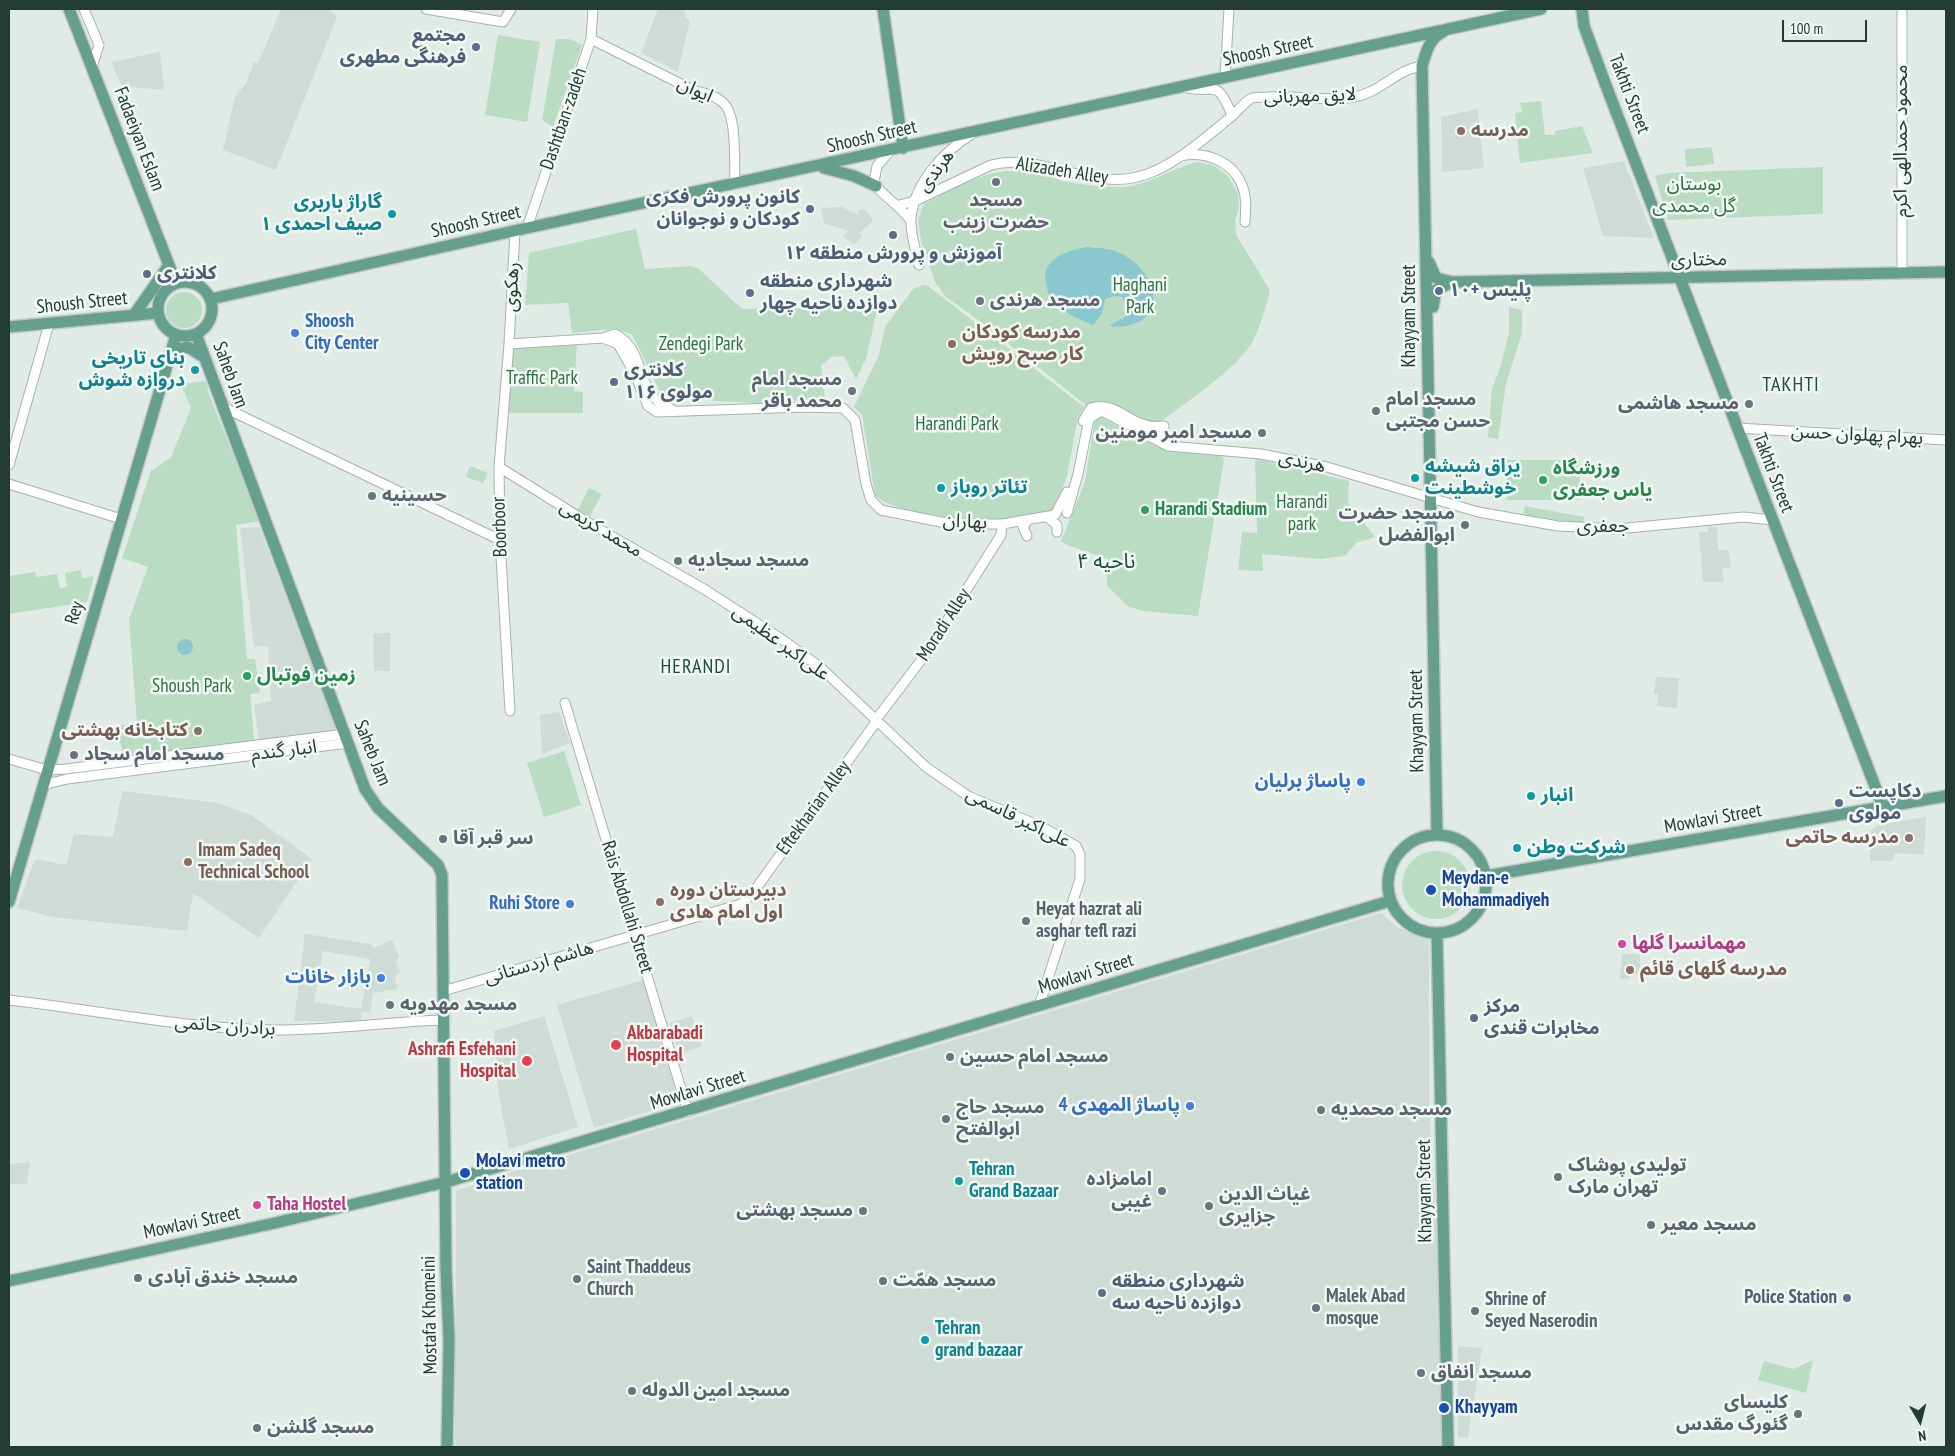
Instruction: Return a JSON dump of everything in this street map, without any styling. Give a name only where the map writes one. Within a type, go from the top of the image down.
[{"type":"main road","name":"Fadaeiyan Eslam","points":[[69,9],[176,283]]},
{"type":"main road","points":[[883,9],[903,148]]},
{"type":"main road","name":"Shoosh Street","points":[[211,299],[527,228],[820,167],[977,131],[1541,9]]},
{"type":"main road","name":"Takhti Street","points":[[1582,9],[1584,26],[1593,50],[1883,807]]},
{"type":"main road","points":[[1422,66],[1433,39],[1447,30]]},
{"type":"main road","name":"Khayyam Street","points":[[1422,66],[1434,497],[1440,835]]},
{"type":"main road","points":[[820,167],[854,176],[876,186]]},
{"type":"main road","points":[[1428,258],[1436,278],[1452,282]]},
{"type":"main road","points":[[134,315],[169,264]]},
{"type":"main road","name":"مختاری","points":[[1452,282],[1946,272]]},
{"type":"main road","name":"Khayyam Street","points":[[1434,497],[1433,299],[1436,290],[1452,282]]},
{"type":"main road","points":[[176,283],[197,284],[211,299],[210,320],[196,334],[190,336],[176,335],[164,328],[158,313],[161,295],[176,283]]},
{"type":"main road","name":"Shoush Street","points":[[9,327],[158,313]]},
{"type":"main road","name":"Saheb Jam","points":[[196,334],[365,789],[378,808],[440,869],[444,888],[443,1020],[446,1182]]},
{"type":"main road","name":"Rey","points":[[9,902],[176,335]]},
{"type":"main road","points":[[167,362],[174,352],[183,347],[193,348],[205,358]]},
{"type":"main road","name":"Mowlavi Street","points":[[1486,876],[1946,796]]},
{"type":"main road","points":[[1440,835],[1462,841],[1470,847],[1481,862],[1486,876],[1484,898],[1474,917],[1456,930],[1437,934],[1414,928],[1404,921],[1390,901],[1387,884],[1393,860],[1403,848],[1413,841],[1440,835]]},
{"type":"main road","name":"Mowlavi Street","points":[[9,1281],[275,1223],[446,1182],[688,1112],[1390,901]]},
{"type":"main road","name":"Khayyam Street","points":[[1437,934],[1448,1447]]},
{"type":"main road","name":"Mostafa Khomeini","points":[[446,1182],[450,1366],[447,1447]]},
{"type":"street","points":[[84,9],[99,45],[92,67]]},
{"type":"street","points":[[426,9],[503,22],[511,9]]},
{"type":"street","name":"Dashtban-zadeh","points":[[527,228],[591,39],[593,9]]},
{"type":"street","points":[[1225,78],[1229,9]]},
{"type":"street","name":"محمود حمدالهی اکرم","points":[[1902,9],[1902,274]]},
{"type":"street","name":"ایوان","points":[[591,39],[695,91],[708,93],[726,105],[731,117],[736,184]]},
{"type":"street","name":"لایق مهربانی","points":[[1251,98],[1284,96],[1353,98],[1366,94],[1404,70],[1422,66]]},
{"type":"street","points":[[1182,87],[1195,91],[1215,89],[1223,94],[1232,115]]},
{"type":"street","name":"Alizadeh Alley","points":[[899,205],[915,201],[996,164],[1024,162],[1080,175],[1124,180],[1152,173],[1178,157],[1251,98]]},
{"type":"street","name":"هرندی","points":[[919,265],[911,221],[915,201],[931,171],[944,156],[957,144],[977,131]]},
{"type":"street","points":[[876,186],[875,172],[890,151]]},
{"type":"street","points":[[1178,157],[1191,154],[1205,156],[1220,161],[1232,170],[1244,190],[1245,222]]},
{"type":"street","name":"هرندی","points":[[876,186],[899,205],[911,221]]},
{"type":"street","name":"رهکوی","points":[[509,344],[515,231]]},
{"type":"street","points":[[9,465],[49,324]]},
{"type":"street","name":"بهاران","points":[[509,344],[604,338],[615,334],[626,340],[632,349],[652,398],[661,405],[674,410],[838,407],[848,411],[855,420],[869,495],[874,504],[881,510],[941,522],[1002,524],[1048,518]]},
{"type":"street","name":"Boorboor","points":[[509,344],[499,467],[500,540],[510,711]]},
{"type":"street","points":[[1057,532],[1057,525],[1048,518],[1055,515],[1064,500],[1073,473],[1084,418],[1091,408],[1104,406],[1141,426],[1164,426],[1161,435],[1164,444]]},
{"type":"street","points":[[223,407],[500,540]]},
{"type":"street","points":[[1067,513],[1078,474],[1089,419],[1094,413],[1104,412],[1164,444]]},
{"type":"street","name":"بهرام پهلوان حسن","points":[[1738,428],[1946,440]]},
{"type":"street","name":"هرندی","points":[[1164,444],[1182,448],[1261,454],[1301,461],[1434,497]]},
{"type":"street","name":"محمد کریمی","points":[[499,467],[592,526],[704,589]]},
{"type":"street","points":[[9,484],[121,519]]},
{"type":"street","name":"جعفری","points":[[1434,497],[1478,512],[1558,526],[1582,528],[1617,529],[1743,517],[1772,520]]},
{"type":"street","points":[[1027,536],[1023,527],[1028,520]]},
{"type":"street","name":"Moradi Alley","points":[[876,722],[936,638],[1000,535],[1002,524]]},
{"type":"street","name":"علی‌اکبر عظیمی","points":[[704,589],[820,667],[876,722]]},
{"type":"street","name":"Rais Abdollahi Street","points":[[566,703],[688,1112]]},
{"type":"street","name":"علی‌اکبر قاسمی","points":[[876,722],[926,767],[968,796],[1064,838],[1076,846],[1080,854],[1080,879],[1039,1006]]},
{"type":"street","name":"Eftekharian Alley","points":[[752,894],[876,722]]},
{"type":"street","name":"انبار گندم","points":[[47,770],[142,764],[346,738]]},
{"type":"street","points":[[9,759],[47,770]]},
{"type":"street","name":"انبار گندم","points":[[43,785],[142,764]]},
{"type":"street","name":"هاشم اردستانی","points":[[443,991],[729,908],[741,904],[752,894]]},
{"type":"street","name":"برادران حاتمی","points":[[9,1000],[174,1023],[276,1030],[443,1020]]},
{"type":"shaded area","points":[[281,9],[329,9],[337,17],[276,170],[223,150],[235,97],[246,83],[254,62],[258,63]]},
{"type":"shaded area","points":[[658,9],[685,9],[685,18],[690,20],[678,72],[641,53]]},
{"type":"shaded area","points":[[160,52],[164,90],[122,86],[111,62]]},
{"type":"shaded area","points":[[1478,109],[1484,168],[1442,172],[1441,117]]},
{"type":"shaded area","points":[[1624,161],[1654,238],[1603,236],[1583,168]]},
{"type":"shaded area","points":[[842,207],[857,214],[859,209],[866,210],[873,221],[860,232],[862,237],[854,244],[843,236],[848,231],[824,223],[821,208]]},
{"type":"shaded area","points":[[1708,526],[1717,527],[1718,550],[1728,550],[1731,568],[1722,568],[1724,582],[1703,582],[1699,532],[1708,532]]},
{"type":"shaded area","points":[[259,527],[337,730],[259,740],[254,705],[271,701],[268,646],[254,647],[240,528]]},
{"type":"shaded area","points":[[373,633],[391,633],[390,671],[374,671]]},
{"type":"shaded area","points":[[1656,677],[1679,678],[1677,708],[1657,706],[1658,694],[1654,694]]},
{"type":"shaded area","points":[[559,712],[570,743],[542,754],[540,715]]},
{"type":"shaded area","name":"Imam Sadeq Technical School","points":[[122,791],[218,803],[251,815],[312,859],[259,938],[193,893],[187,931],[52,917],[17,908],[35,859],[66,865],[74,834],[113,837]]},
{"type":"shaded area","points":[[1926,817],[1924,855],[1894,853],[1893,861],[1870,861],[1871,830],[1877,825]]},
{"type":"shaded area","name":"Tehran Grand Bazaar","points":[[1381,913],[1397,927],[1429,941],[1429,1101],[1440,1295],[1443,1447],[455,1447],[456,1191],[515,1171]]},
{"type":"shaded area","name":"بازار خانات","points":[[305,934],[371,944],[373,948],[392,940],[399,957],[396,962],[400,972],[397,974],[395,981],[398,989],[373,993],[370,1012],[362,1012],[361,1022],[294,1021]],"holes":[[[323,951],[370,959],[361,1009],[314,1002]]]},
{"type":"shaded area","name":"مدرسه گلهای قائم","points":[[1622,954],[1640,954],[1640,974],[1629,975],[1629,979],[1620,979]]},
{"type":"shaded area","name":"Akbarabadi Hospital","points":[[643,980],[679,1102],[594,1128],[557,1005]]},
{"type":"shaded area","name":"Ashrafi Esfehani Hospital","points":[[544,1016],[578,1127],[509,1149],[498,1090],[494,1031]]},
{"type":"shaded area","points":[[692,1016],[702,1046],[679,1054],[669,1023]]},
{"type":"shaded area","points":[[30,1162],[27,1184],[9,1184],[9,1164]]},
{"type":"shaded area","points":[[1458,1346],[1482,1348],[1468,1438],[1458,1437]]},
{"type":"green space","points":[[498,35],[540,42],[527,122],[485,115]]},
{"type":"green space","points":[[556,39],[569,39],[582,45],[553,127],[542,120]]},
{"type":"green space","points":[[1541,101],[1545,135],[1555,135],[1555,131],[1582,126],[1593,153],[1520,163],[1515,113],[1522,112],[1520,103]]},
{"type":"green space","points":[[1712,147],[1714,164],[1686,167],[1685,149]]},
{"type":"green space","name":"Haghani Park","points":[[1198,162],[1213,165],[1227,175],[1238,193],[1239,208],[1235,221],[1236,235],[1270,290],[1265,311],[1257,331],[1244,354],[1209,386],[1160,422],[1151,424],[1139,416],[1087,406],[985,325],[945,296],[935,282],[922,245],[918,221],[923,205],[965,183],[994,173],[1025,171],[1079,184],[1126,187],[1147,182]]},
{"type":"green space","name":"بوستان گل محمدی","points":[[1823,167],[1823,214],[1668,220],[1655,176],[1668,173]]},
{"type":"green space","name":"Zendegi Park","points":[[636,229],[645,269],[691,266],[699,269],[742,309],[878,306],[866,359],[856,379],[844,356],[831,357],[821,366],[825,399],[755,403],[663,398],[632,334],[613,329],[572,333],[568,303],[525,305],[529,253]]},
{"type":"green space","name":"Harandi Park","points":[[923,285],[928,286],[1084,407],[1078,417],[1067,476],[1055,509],[1032,516],[990,521],[946,517],[912,511],[896,507],[875,495],[862,415],[854,407],[879,355],[885,327],[913,289]]},
{"type":"green space","points":[[184,292],[191,293],[197,297],[201,303],[201,317],[197,323],[191,327],[184,328],[177,327],[171,323],[167,317],[166,310],[167,303],[171,297],[177,293]]},
{"type":"green space","points":[[1509,307],[1522,310],[1522,333],[1506,384],[1498,439],[1488,437],[1492,389],[1500,368],[1509,333]]},
{"type":"green space","name":"Traffic Park","points":[[577,342],[574,391],[583,392],[583,413],[507,413],[511,346]]},
{"type":"green space","name":"Shoush Park","points":[[206,381],[209,395],[260,521],[236,525],[247,659],[255,659],[260,693],[250,694],[254,740],[126,759],[114,726],[137,723],[129,619],[148,567],[122,558],[151,471],[171,457],[191,408],[181,384]]},
{"type":"green space","name":"Harandi Stadium","points":[[1099,416],[1157,445],[1182,452],[1220,454],[1224,460],[1198,616],[1142,611],[1128,606],[1107,586],[1107,559],[1061,541],[1085,482],[1095,418]]},
{"type":"green space","name":"Harandi park","points":[[1255,458],[1349,481],[1348,502],[1375,537],[1356,543],[1345,556],[1320,559],[1262,554],[1263,571],[1238,570],[1242,532],[1257,533]]},
{"type":"green space","name":"ورزشگاه یاس جعفری","points":[[1507,460],[1580,460],[1579,500],[1507,500]]},
{"type":"green space","points":[[470,466],[488,473],[483,483],[466,477]]},
{"type":"green space","points":[[589,488],[602,494],[589,518],[577,511]]},
{"type":"green space","points":[[1525,506],[1584,517],[1583,523],[1523,517]]},
{"type":"green space","points":[[81,570],[82,578],[94,576],[87,602],[9,614],[9,576],[35,572],[36,577],[57,574],[60,588],[67,587],[65,573]]},
{"type":"green space","points":[[564,751],[581,805],[544,817],[527,763]]},
{"type":"green space","points":[[1436,851],[1449,854],[1460,861],[1467,872],[1470,885],[1467,898],[1460,909],[1449,916],[1436,919],[1423,916],[1412,909],[1405,898],[1402,885],[1405,872],[1412,861],[1423,854]]},
{"type":"green space","points":[[1813,1360],[1806,1393],[1758,1380],[1764,1361],[1793,1369]]},
{"type":"water","points":[[1086,247],[1116,251],[1134,262],[1145,273],[1154,298],[1151,309],[1144,318],[1131,325],[1113,327],[1110,325],[1124,318],[1129,313],[1128,304],[1122,297],[1114,296],[1105,299],[1102,314],[1093,325],[1067,312],[1053,301],[1046,286],[1045,275],[1047,268],[1051,262],[1063,254]]},
{"type":"water","points":[[182,639],[188,639],[193,644],[191,653],[182,655],[177,650],[177,644]]},
{"type":"place","name":"مجتمع فرهنگی مطهری","points":[[476,47]]},
{"type":"place","name":"مدرسه","points":[[1461,131]]},
{"type":"place","name":"مسجد حضرت زینب","points":[[996,182]]},
{"type":"place","name":"کانون پرورش فکری کودکان و نوجوانان","points":[[810,209]]},
{"type":"place","name":"گاراژ باربری صیف احمدی ۱","points":[[392,214]]},
{"type":"place","name":"آموزش و پرورش منطقه ۱۲","points":[[893,235]]},
{"type":"place","name":"کلانتری","points":[[147,274]]},
{"type":"place","name":"پلیس +۱۰","points":[[1439,291]]},
{"type":"place","name":"شهرداری منطقه دوازده ناحیه چهار","points":[[750,293]]},
{"type":"place","name":"مسجد هرندی","points":[[980,301]]},
{"type":"place","name":"Shoosh City Center","points":[[295,333]]},
{"type":"place","name":"مدرسه کودکان کار صبح رویش","points":[[952,344]]},
{"type":"place","name":"بنای تاریخی دروازه شوش","points":[[195,370]]},
{"type":"place","name":"کلانتری ۱۱۶ مولوی","points":[[614,382]]},
{"type":"place","name":"مسجد امام محمد باقر","points":[[852,391]]},
{"type":"place","name":"مسجد هاشمی","points":[[1749,404]]},
{"type":"place","name":"مسجد امام حسن مجتبی","points":[[1376,411]]},
{"type":"place","name":"مسجد امیر مومنین","points":[[1262,433]]},
{"type":"place","name":"یراق شیشه خوشطینت","points":[[1415,478]]},
{"type":"place","name":"ورزشگاه یاس جعفری","points":[[1543,480]]},
{"type":"place","name":"تئاتر روباز","points":[[941,488]]},
{"type":"place","name":"حسینیه","points":[[372,496]]},
{"type":"place","name":"Harandi Stadium","points":[[1145,510]]},
{"type":"place","name":"مسجد حضرت ابوالفضل","points":[[1465,525]]},
{"type":"place","name":"مسجد سجادیه","points":[[678,561]]},
{"type":"place","name":"زمین فوتبال","points":[[247,676]]},
{"type":"place","name":"کتابخانه بهشتی","points":[[198,731]]},
{"type":"place","name":"مسجد امام سجاد","points":[[74,755]]},
{"type":"place","name":"پاساژ برلیان","points":[[1361,782]]},
{"type":"place","name":"انبار","points":[[1531,796]]},
{"type":"place","name":"دکاپست مولوی","points":[[1839,803]]},
{"type":"place","name":"مدرسه حاتمی","points":[[1909,838]]},
{"type":"place","name":"سر قبر آقا","points":[[443,839]]},
{"type":"place","name":"شرکت وطن","points":[[1517,848]]},
{"type":"place","name":"Imam Sadeq Technical School","points":[[188,862]]},
{"type":"place","name":"Meydan-e Mohammadiyeh","points":[[1431,890]]},
{"type":"place","name":"دبیرستان دوره اول امام هادی","points":[[660,902]]},
{"type":"place","name":"Ruhi Store","points":[[570,904]]},
{"type":"place","name":"Heyat hazrat ali asghar tefl razi","points":[[1026,921]]},
{"type":"place","name":"مهمانسرا گلها","points":[[1622,944]]},
{"type":"place","name":"مدرسه گلهای قائم","points":[[1630,970]]},
{"type":"place","name":"بازار خانات","points":[[381,978]]},
{"type":"place","name":"مسجد مهدویه","points":[[390,1005]]},
{"type":"place","name":"مرکز مخابرات قندی","points":[[1474,1018]]},
{"type":"place","name":"Akbarabadi Hospital","points":[[616,1045]]},
{"type":"place","name":"مسجد امام حسین","points":[[950,1057]]},
{"type":"place","name":"Ashrafi Esfehani Hospital","points":[[527,1061]]},
{"type":"place","name":"پاساژ المهدی 4","points":[[1190,1106]]},
{"type":"place","name":"مسجد محمدیه","points":[[1321,1110]]},
{"type":"place","name":"مسجد حاج ابوالفتح","points":[[946,1119]]},
{"type":"place","name":"Molavi metro station","points":[[465,1173]]},
{"type":"place","name":"تولیدی پوشاک تهران مارک","points":[[1558,1177]]},
{"type":"place","name":"Tehran Grand Bazaar","points":[[959,1181]]},
{"type":"place","name":"امامزاده غیبی","points":[[1162,1191]]},
{"type":"place","name":"Taha Hostel","points":[[257,1205]]},
{"type":"place","name":"غیاث الدین جزایری","points":[[1209,1206]]},
{"type":"place","name":"مسجد بهشتی","points":[[863,1211]]},
{"type":"place","name":"مسجد معیر","points":[[1651,1225]]},
{"type":"place","name":"مسجد خندق آبادی","points":[[138,1278]]},
{"type":"place","name":"Saint Thaddeus Church","points":[[577,1279]]},
{"type":"place","name":"مسجد همّت","points":[[883,1281]]},
{"type":"place","name":"شهرداری منطقه دوازده ناحیه سه","points":[[1102,1293]]},
{"type":"place","name":"Police Station","points":[[1847,1298]]},
{"type":"place","name":"Malek Abad mosque","points":[[1316,1308]]},
{"type":"place","name":"Shrine of Seyed Naserodin","points":[[1475,1311]]},
{"type":"place","name":"Tehran grand bazaar","points":[[925,1340]]},
{"type":"place","name":"مسجد انفاق","points":[[1421,1373]]},
{"type":"place","name":"مسجد امین الدوله","points":[[632,1391]]},
{"type":"place","name":"Khayyam","points":[[1444,1408]]},
{"type":"place","name":"کلیسای گئورگ مقدس","points":[[1798,1414]]},
{"type":"place","name":"مسجد گلشن","points":[[257,1428]]},
{"type":"district","name":"TAKHTI","points":[[1791,385]]},
{"type":"district","name":"ناحیه ۴","points":[[1106,562]]},
{"type":"district","name":"HERANDI","points":[[696,667]]}]
